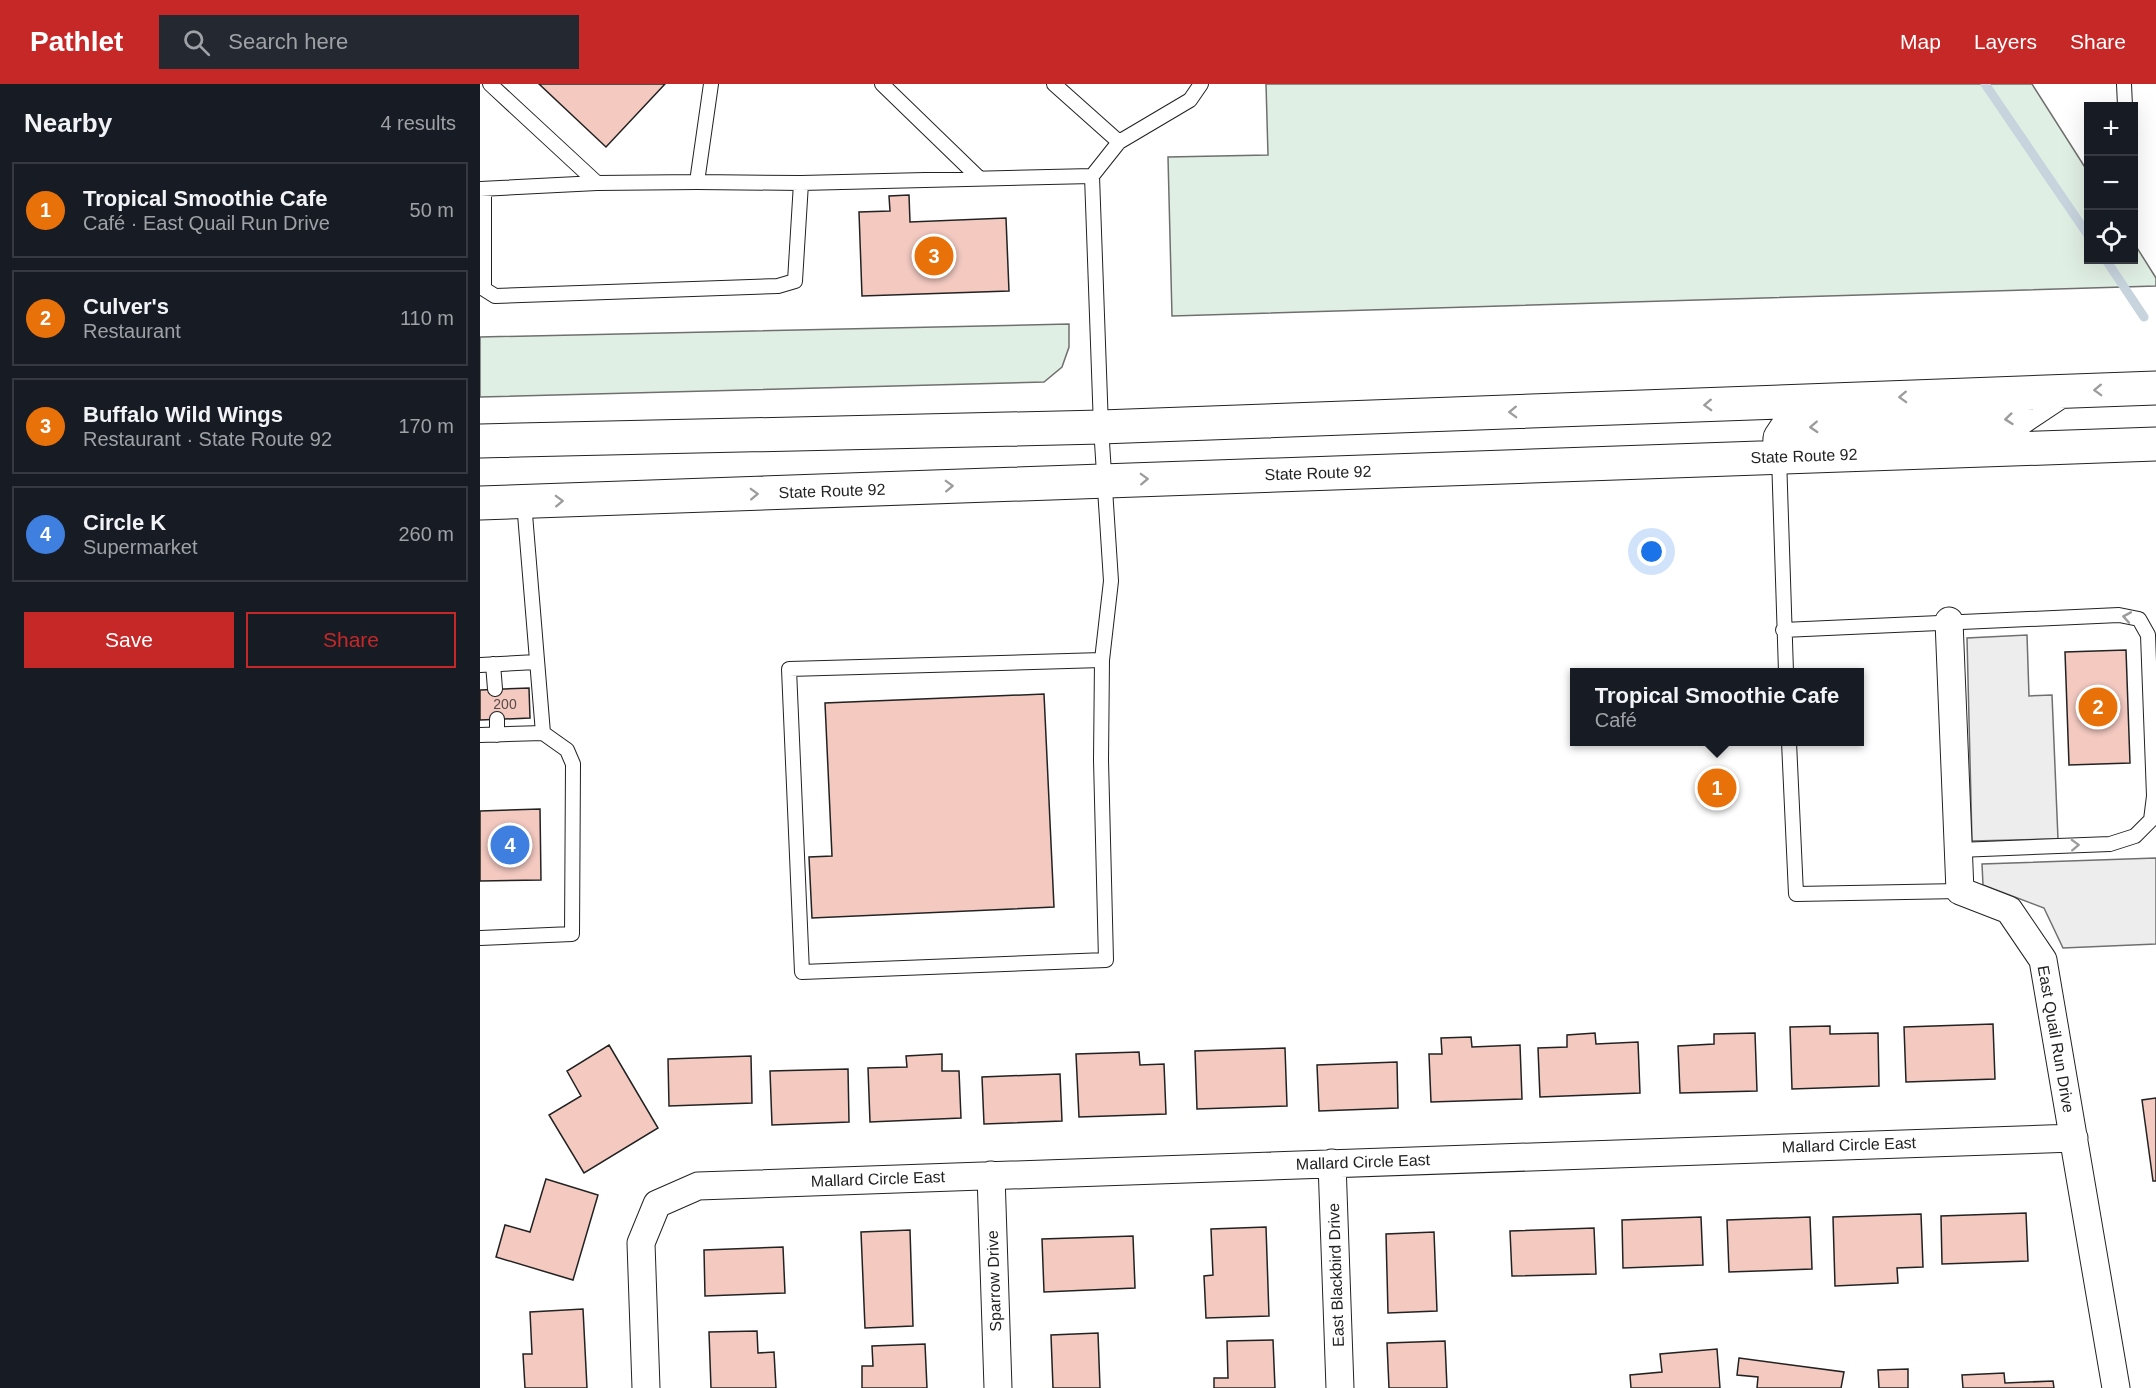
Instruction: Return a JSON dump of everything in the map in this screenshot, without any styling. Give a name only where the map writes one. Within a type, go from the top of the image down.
[{"type":"main road","points":[[480,441],[1101,427],[2156,388]]},
{"type":"main road","points":[[1779,457],[1780,438],[1786,429],[1810,426],[2017,420],[2059,392]]},
{"type":"main road","name":"State Route 92","points":[[480,503],[2156,444]]},
{"type":"street","points":[[1949,621],[1960,891]]},
{"type":"street","name":"East Quail Run Drive","points":[[1960,891],[2009,910],[2043,960],[2116,1388]]},
{"type":"street","name":"Mallard Circle East","points":[[646,1388],[641,1243],[657,1204],[698,1186],[2074,1138]]},
{"type":"street","name":"East Blackbird Drive","points":[[1332,1163],[1340,1388]]},
{"type":"street","name":"Sparrow Drive","points":[[991,1174],[998,1388]]},
{"type":"lane","points":[[490,84],[597,183]]},
{"type":"lane","points":[[697,182],[711,84]]},
{"type":"lane","points":[[882,84],[979,178]]},
{"type":"lane","points":[[1054,84],[1119,142]]},
{"type":"lane","points":[[1102,660],[789,669],[802,972],[1106,960],[1101,760],[1102,660],[1111,581],[1101,427],[1092,176],[1119,142],[1190,100],[1201,84]]},
{"type":"lane","points":[[2124,84],[2125,102]]},
{"type":"lane","points":[[801,183],[795,281],[778,286],[495,296],[484,289],[482,189],[597,183],[801,183],[1092,176]]},
{"type":"lane","points":[[1779,457],[1786,668]]},
{"type":"lane","points":[[524,502],[543,733]]},
{"type":"lane","points":[[1784,630],[2119,615],[2139,619],[2148,635],[2154,796],[2151,820],[2135,836],[2110,844],[1958,850]]},
{"type":"lane","points":[[495,689],[487,665],[536,662]]},
{"type":"lane","points":[[497,719],[497,735]]},
{"type":"lane","points":[[480,735],[543,733],[567,750],[573,764],[572,934],[480,938]]},
{"type":"lane","points":[[1789,746],[1796,894],[1960,891]]},
{"type":"green space","points":[[1266,84],[2032,84],[2084,166],[2084,264],[2138,264],[2138,249],[2156,278],[2156,286],[1172,316],[1168,157],[1268,155]]},
{"type":"green space","points":[[1069,324],[1069,347],[1062,367],[1044,382],[480,397],[480,337]]},
{"type":"shaded area","points":[[2027,635],[2029,696],[2052,695],[2058,839],[1972,841],[1967,638]]},
{"type":"shaded area","points":[[2156,858],[2156,944],[2063,948],[2044,908],[1983,885],[1982,864]]},
{"type":"building","points":[[539,84],[665,84],[606,147]]},
{"type":"building","points":[[909,195],[910,222],[1006,218],[1009,291],[862,296],[859,212],[890,211],[889,196]]},
{"type":"building","points":[[2126,650],[2130,763],[2069,765],[2065,652]]},
{"type":"building","points":[[529,688],[530,718],[480,720],[480,690]]},
{"type":"building","points":[[1044,694],[1054,907],[812,918],[809,857],[832,856],[825,703]]},
{"type":"building","points":[[540,809],[541,880],[480,881],[480,811]]},
{"type":"building","points":[[1993,1024],[1995,1079],[1906,1082],[1904,1027]]},
{"type":"building","points":[[1830,1026],[1830,1034],[1878,1033],[1879,1086],[1792,1089],[1790,1027]]},
{"type":"building","points":[[1595,1033],[1596,1044],[1638,1042],[1640,1093],[1540,1097],[1538,1048],[1567,1047],[1567,1035]]},
{"type":"building","points":[[1755,1033],[1757,1091],[1680,1093],[1678,1046],[1714,1044],[1714,1034]]},
{"type":"building","points":[[1471,1037],[1472,1047],[1520,1045],[1522,1099],[1431,1102],[1429,1054],[1442,1054],[1441,1038]]},
{"type":"building","points":[[609,1045],[658,1128],[584,1173],[549,1115],[581,1096],[567,1071]]},
{"type":"building","points":[[1285,1048],[1287,1106],[1197,1109],[1195,1051]]},
{"type":"building","points":[[1139,1052],[1140,1065],[1164,1064],[1166,1114],[1079,1117],[1076,1054]]},
{"type":"building","points":[[942,1054],[942,1071],[959,1071],[961,1118],[870,1122],[868,1068],[907,1067],[906,1056]]},
{"type":"building","points":[[751,1056],[752,1103],[669,1106],[668,1059]]},
{"type":"building","points":[[1397,1062],[1398,1108],[1319,1111],[1317,1065]]},
{"type":"building","points":[[848,1069],[849,1122],[772,1125],[770,1071]]},
{"type":"building","points":[[1060,1074],[1062,1121],[984,1124],[982,1077]]},
{"type":"building","points":[[2156,1098],[2156,1181],[2153,1181],[2142,1100]]},
{"type":"building","points":[[546,1179],[598,1195],[573,1280],[496,1257],[505,1225],[530,1232]]},
{"type":"building","points":[[2026,1213],[2028,1261],[1942,1264],[1941,1216]]},
{"type":"building","points":[[1921,1214],[1923,1267],[1897,1268],[1898,1283],[1835,1286],[1833,1217]]},
{"type":"building","points":[[1701,1217],[1703,1265],[1623,1268],[1622,1220]]},
{"type":"building","points":[[1810,1217],[1812,1269],[1729,1272],[1727,1220]]},
{"type":"building","points":[[1266,1227],[1269,1316],[1206,1318],[1204,1276],[1213,1275],[1211,1229]]},
{"type":"building","points":[[1594,1228],[1596,1274],[1512,1276],[1510,1231]]},
{"type":"building","points":[[910,1230],[913,1326],[865,1328],[861,1232]]},
{"type":"building","points":[[1434,1232],[1437,1311],[1388,1313],[1386,1234]]},
{"type":"building","points":[[1133,1236],[1135,1288],[1044,1292],[1042,1239]]},
{"type":"building","points":[[783,1247],[785,1293],[705,1296],[704,1250]]},
{"type":"building","points":[[583,1309],[587,1388],[525,1388],[523,1354],[532,1354],[530,1312]]},
{"type":"building","points":[[757,1331],[758,1353],[774,1352],[776,1388],[711,1388],[709,1332]]},
{"type":"building","points":[[1098,1333],[1100,1388],[1053,1388],[1051,1335]]},
{"type":"building","points":[[1273,1340],[1275,1388],[1214,1388],[1214,1378],[1228,1378],[1227,1341]]},
{"type":"building","points":[[1445,1341],[1447,1388],[1389,1388],[1387,1343]]},
{"type":"building","points":[[925,1344],[927,1388],[862,1388],[862,1366],[873,1366],[872,1346]]},
{"type":"building","points":[[1717,1349],[1720,1388],[1631,1388],[1630,1375],[1662,1372],[1660,1354]]},
{"type":"building","points":[[1739,1358],[1844,1372],[1841,1388],[1757,1388],[1758,1377],[1737,1375]]},
{"type":"building","points":[[1908,1369],[1908,1388],[1879,1388],[1878,1370]]},
{"type":"building","points":[[2004,1373],[2005,1383],[2053,1381],[2054,1388],[1963,1388],[1962,1375]]},
{"type":"waterway","points":[[1985,84],[2084,229]]},
{"type":"waterway","points":[[2109,264],[2144,317]]},
{"type":"place","name":"Buffalo Wild Wings","points":[[934,256]]},
{"type":"place","name":"Culver's","points":[[2098,707]]},
{"type":"place","name":"Tropical Smoothie Cafe","points":[[1717,788]]},
{"type":"place","name":"Circle K","points":[[510,845]]}]
